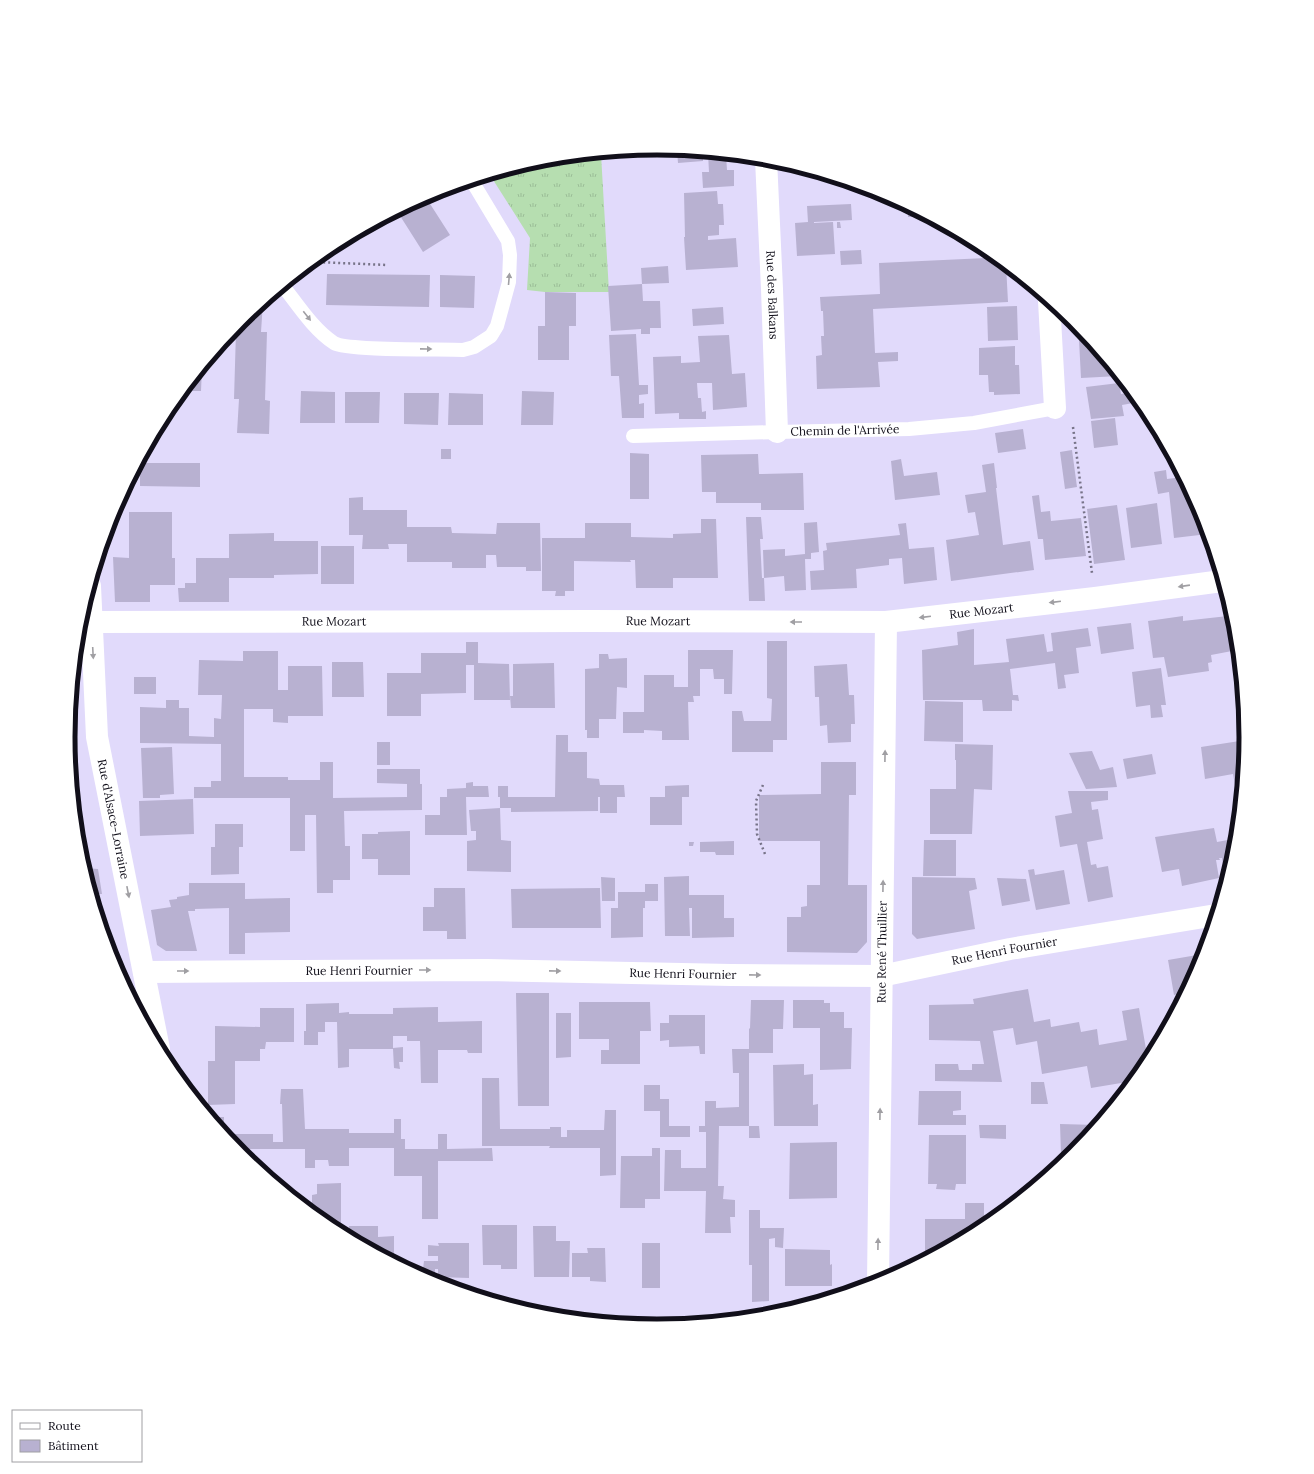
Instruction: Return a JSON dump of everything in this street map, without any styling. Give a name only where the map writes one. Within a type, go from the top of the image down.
[{"type":"street","name":"Rue des Balkans","points":[[766,165],[777,432]]},
{"type":"street","points":[[1049,307],[1055,408]]},
{"type":"street","name":"Rue Mozart","points":[[92,622],[886,622],[1095,598],[1218,582]]},
{"type":"street","name":"Rue d'Alsace-Lorraine","points":[[91,603],[97,737],[156,1032]]},
{"type":"street","name":"Rue René Thuillier","points":[[878,1276],[886,622]]},
{"type":"street","name":"Rue Henri Fournier","points":[[144,972],[487,970],[731,975],[881,976],[1010,949],[1210,916]]},
{"type":"lane","points":[[286,289],[321,332],[336,344],[352,347],[463,350],[474,347],[491,336],[497,326],[509,282],[510,255],[508,241],[474,185]]},
{"type":"lane","name":"Chemin de l'Arrivée","points":[[633,436],[909,429],[974,423],[1055,408]]},
{"type":"path","points":[[321,262],[388,264]]},
{"type":"path","points":[[1055,408],[1072,425],[1095,598]]},
{"type":"path","points":[[763,785],[756,801],[756,807],[757,834],[764,854]]},
{"type":"green space","points":[[601,158],[609,292],[545,292],[527,290],[530,238],[493,179],[543,166]]},
{"type":"building","points":[[677,156],[703,157],[703,161],[678,163]]},
{"type":"building","points":[[708,157],[726,159],[727,170],[734,170],[734,186],[703,188],[702,172],[709,172]]},
{"type":"building","points":[[717,191],[718,204],[723,204],[724,225],[719,225],[719,235],[708,236],[708,240],[736,238],[738,267],[686,270],[684,193]]},
{"type":"building","points":[[429,202],[450,235],[423,252],[400,215]]},
{"type":"building","points":[[851,204],[852,220],[814,222],[833,222],[835,254],[797,256],[795,223],[808,222],[807,206]]},
{"type":"building","points":[[908,212],[918,217],[908,217]]},
{"type":"building","points":[[837,222],[840,222],[841,228],[837,228]]},
{"type":"building","points":[[861,250],[862,264],[841,265],[840,251]]},
{"type":"building","points":[[986,258],[1006,272],[1008,302],[873,309],[875,353],[898,352],[898,361],[878,362],[880,387],[817,389],[816,356],[822,355],[821,336],[824,336],[823,311],[821,311],[820,297],[880,294],[879,263]]},
{"type":"building","points":[[668,266],[669,283],[642,284],[641,268]]},
{"type":"building","points":[[327,274],[430,275],[429,307],[326,305]]},
{"type":"building","points":[[440,275],[475,276],[474,308],[440,307]]},
{"type":"building","points":[[642,284],[643,301],[660,301],[661,328],[650,328],[650,334],[641,334],[641,329],[611,331],[608,286]]},
{"type":"building","points":[[545,292],[576,293],[576,326],[569,326],[569,360],[538,360],[538,326],[545,326]]},
{"type":"building","points":[[1017,306],[1018,340],[988,341],[987,307]]},
{"type":"building","points":[[723,307],[724,324],[693,326],[692,309]]},
{"type":"building","points":[[263,309],[261,332],[267,332],[265,400],[270,401],[269,434],[237,433],[239,399],[234,399],[236,335]]},
{"type":"building","points":[[636,334],[639,385],[648,385],[648,394],[639,395],[639,404],[644,403],[644,418],[622,418],[619,376],[611,376],[609,335]]},
{"type":"building","points":[[729,335],[732,374],[745,373],[747,407],[713,410],[712,383],[697,383],[698,398],[701,398],[702,412],[706,411],[706,419],[679,419],[679,413],[655,414],[653,357],[681,356],[681,363],[700,362],[698,336]]},
{"type":"building","points":[[1079,340],[1083,340],[1114,376],[1081,378]]},
{"type":"building","points":[[1015,346],[1015,365],[1019,365],[1020,394],[994,395],[994,392],[989,392],[988,375],[979,375],[979,348]]},
{"type":"building","points":[[202,375],[201,391],[189,391]]},
{"type":"building","points":[[1119,383],[1121,394],[1126,393],[1133,403],[1122,405],[1124,416],[1091,419],[1086,387]]},
{"type":"building","points":[[301,391],[335,392],[335,423],[300,423]]},
{"type":"building","points":[[522,391],[554,392],[553,425],[521,425]]},
{"type":"building","points":[[345,392],[380,392],[379,423],[345,423]]},
{"type":"building","points":[[404,393],[439,393],[438,425],[404,424]]},
{"type":"building","points":[[449,393],[483,394],[483,425],[448,425]]},
{"type":"building","points":[[1115,418],[1118,445],[1094,448],[1091,421]]},
{"type":"building","points":[[1023,429],[1026,449],[998,453],[995,433]]},
{"type":"building","points":[[441,449],[451,449],[451,459],[441,459]]},
{"type":"building","points":[[1072,450],[1077,487],[1065,489],[1060,452]]},
{"type":"building","points":[[630,453],[649,454],[649,499],[630,499]]},
{"type":"building","points":[[758,454],[759,474],[803,473],[804,510],[761,510],[761,503],[716,503],[716,492],[702,492],[701,455]]},
{"type":"building","points":[[901,459],[904,476],[937,472],[940,495],[895,500],[891,461]]},
{"type":"building","points":[[144,463],[200,463],[200,487],[140,486],[140,471]]},
{"type":"building","points":[[994,463],[1003,545],[1030,541],[1034,570],[951,581],[946,540],[979,535],[975,512],[968,513],[965,495],[986,492],[982,465]]},
{"type":"building","points":[[1166,470],[1167,479],[1178,478],[1195,514],[1202,535],[1174,538],[1169,492],[1158,494],[1154,472]]},
{"type":"building","points":[[1039,495],[1041,512],[1050,511],[1051,521],[1081,518],[1086,556],[1045,560],[1043,539],[1038,539],[1032,496]]},
{"type":"building","points":[[363,497],[363,510],[407,510],[407,527],[451,527],[452,533],[496,534],[497,523],[540,523],[541,571],[526,571],[526,567],[497,567],[496,555],[486,555],[486,568],[452,568],[452,562],[407,562],[407,544],[388,544],[389,549],[362,549],[363,535],[349,535],[349,498]]},
{"type":"building","points":[[1157,503],[1162,544],[1131,548],[1126,508]]},
{"type":"building","points":[[1117,505],[1125,560],[1094,564],[1087,509]]},
{"type":"building","points":[[129,512],[172,512],[172,558],[175,558],[175,585],[150,585],[150,602],[115,602],[113,557],[129,558]]},
{"type":"building","points":[[746,517],[761,517],[763,539],[760,539],[765,601],[749,601]]},
{"type":"building","points":[[701,519],[716,519],[718,578],[673,578],[673,588],[636,588],[635,560],[630,560],[631,562],[574,561],[574,591],[565,591],[565,596],[555,596],[556,591],[542,591],[542,538],[585,538],[585,523],[631,523],[631,537],[673,538],[673,534],[701,533]]},
{"type":"building","points":[[817,522],[819,552],[811,553],[811,559],[805,559],[806,590],[785,591],[784,576],[764,578],[763,550],[785,549],[785,556],[805,554],[804,523]]},
{"type":"building","points":[[906,523],[909,549],[934,547],[937,580],[904,584],[902,558],[889,559],[889,565],[856,569],[857,588],[811,590],[810,571],[824,570],[823,551],[827,550],[826,543],[900,535],[898,524]]},
{"type":"building","points":[[274,533],[274,541],[318,541],[318,574],[274,575],[274,578],[229,578],[229,602],[179,602],[178,588],[185,588],[185,583],[196,583],[196,558],[229,558],[229,534]]},
{"type":"building","points":[[321,546],[354,546],[354,584],[321,584]]},
{"type":"building","points":[[1183,616],[1183,621],[1226,616],[1232,651],[1211,655],[1212,662],[1208,663],[1209,671],[1168,677],[1164,657],[1153,658],[1148,621]]},
{"type":"building","points":[[1131,623],[1134,649],[1101,654],[1097,627]]},
{"type":"building","points":[[1088,628],[1091,646],[1076,648],[1079,673],[1064,675],[1066,688],[1058,689],[1055,663],[1010,669],[1013,695],[1018,695],[1019,701],[1012,700],[1012,711],[983,711],[982,700],[923,700],[922,650],[958,645],[957,632],[974,629],[974,665],[1009,662],[1006,639],[1044,634],[1047,652],[1053,651],[1051,633]]},
{"type":"building","points":[[767,641],[787,641],[787,740],[773,740],[773,752],[732,752],[732,711],[742,711],[744,721],[771,721],[772,699],[767,698]]},
{"type":"building","points":[[466,642],[478,642],[478,663],[509,664],[510,700],[474,700],[474,665],[466,665],[466,693],[421,694],[421,716],[387,716],[387,673],[421,673],[421,653],[466,653]]},
{"type":"building","points":[[688,650],[733,650],[732,694],[724,694],[724,679],[714,679],[713,669],[700,669],[700,696],[693,696],[694,702],[688,702],[689,740],[662,740],[662,731],[644,730],[644,733],[623,733],[623,712],[644,712],[644,675],[674,675],[674,687],[688,687]]},
{"type":"building","points":[[243,651],[278,651],[278,690],[288,690],[288,666],[322,666],[323,716],[288,716],[288,723],[273,722],[273,709],[244,709],[244,777],[288,777],[288,780],[320,780],[320,762],[333,762],[333,798],[407,797],[407,784],[377,783],[377,769],[420,769],[420,784],[422,784],[422,810],[344,811],[345,846],[350,846],[350,880],[333,880],[333,893],[317,893],[316,815],[305,815],[305,851],[290,851],[290,798],[194,798],[194,787],[211,787],[211,781],[221,781],[221,744],[140,743],[140,707],[166,708],[166,700],[179,700],[179,708],[189,708],[189,736],[214,737],[214,718],[221,719],[222,695],[198,695],[199,660],[243,661]]},
{"type":"building","points":[[599,654],[608,654],[609,659],[627,658],[627,688],[617,687],[616,719],[599,719],[599,738],[587,738],[587,730],[585,730],[585,669],[599,668]]},
{"type":"building","points":[[332,662],[363,662],[364,697],[332,697]]},
{"type":"building","points":[[554,663],[555,708],[511,708],[510,696],[513,696],[513,664]]},
{"type":"building","points":[[847,664],[849,695],[854,695],[855,724],[851,724],[851,742],[828,743],[827,725],[820,726],[819,697],[815,697],[814,666]]},
{"type":"building","points":[[1161,668],[1166,705],[1161,705],[1163,717],[1151,718],[1150,705],[1136,707],[1132,672]]},
{"type":"building","points":[[134,677],[156,677],[156,694],[134,694]]},
{"type":"building","points":[[925,701],[963,702],[963,742],[924,741]]},
{"type":"building","points":[[556,735],[568,735],[568,752],[587,752],[587,778],[599,779],[600,785],[624,785],[625,797],[617,797],[617,813],[600,813],[600,797],[598,797],[598,811],[511,812],[511,808],[500,808],[498,786],[508,786],[508,797],[555,797]]},
{"type":"building","points":[[1239,741],[1237,785],[1235,785],[1233,774],[1205,779],[1201,747]]},
{"type":"building","points":[[377,742],[390,742],[390,765],[377,765]]},
{"type":"building","points":[[955,744],[993,745],[992,790],[974,789],[972,834],[930,834],[930,789],[956,789]]},
{"type":"building","points":[[172,747],[174,794],[160,795],[160,798],[143,798],[141,748]]},
{"type":"building","points":[[1092,751],[1100,770],[1113,767],[1117,787],[1086,789],[1069,753]]},
{"type":"building","points":[[1152,754],[1156,774],[1127,779],[1123,759]]},
{"type":"building","points":[[821,762],[856,762],[856,795],[849,795],[848,885],[867,885],[867,942],[857,953],[787,952],[787,917],[801,917],[801,907],[807,906],[807,885],[820,885],[820,841],[759,841],[759,795],[821,794]]},
{"type":"building","points":[[473,782],[473,786],[488,786],[489,797],[466,797],[467,835],[425,835],[425,815],[440,815],[440,797],[447,797],[447,789],[466,788],[466,783]]},
{"type":"building","points":[[689,785],[689,797],[682,797],[682,825],[650,825],[650,797],[665,797],[665,786]]},
{"type":"building","points":[[1068,791],[1108,791],[1108,800],[1091,802],[1092,810],[1098,809],[1103,839],[1087,842],[1091,865],[1096,864],[1097,868],[1108,866],[1113,897],[1088,902],[1077,844],[1060,847],[1055,816],[1072,813]]},
{"type":"building","points":[[193,799],[194,834],[140,836],[139,801]]},
{"type":"building","points":[[500,808],[501,840],[511,841],[511,872],[467,871],[467,841],[476,840],[476,831],[471,831],[469,810]]},
{"type":"building","points":[[215,824],[243,824],[243,847],[239,847],[239,874],[211,875],[211,847],[215,847]]},
{"type":"building","points":[[1214,828],[1217,842],[1230,840],[1224,869],[1222,858],[1219,858],[1220,860],[1216,860],[1219,878],[1182,886],[1179,869],[1162,872],[1155,837]]},
{"type":"building","points":[[410,831],[410,875],[378,875],[378,859],[362,859],[362,834]]},
{"type":"building","points":[[924,840],[956,840],[956,876],[923,876]]},
{"type":"building","points":[[734,841],[734,855],[716,855],[715,852],[700,852],[700,842]]},
{"type":"building","points":[[689,842],[694,842],[693,846],[689,846]]},
{"type":"building","points":[[90,868],[98,869],[102,894],[97,894]]},
{"type":"building","points":[[1034,869],[1035,875],[1064,870],[1070,904],[1036,910],[1028,870]]},
{"type":"building","points":[[689,876],[689,895],[724,895],[724,918],[734,918],[734,937],[692,938],[692,908],[689,908],[690,936],[665,936],[664,877]]},
{"type":"building","points":[[601,877],[615,878],[615,901],[602,901]]},
{"type":"building","points":[[912,877],[975,878],[977,889],[969,891],[975,929],[917,939],[912,934]]},
{"type":"building","points":[[997,878],[1026,879],[1030,901],[1002,906]]},
{"type":"building","points":[[189,883],[245,883],[245,899],[290,898],[290,932],[245,933],[245,954],[229,954],[229,908],[195,909],[195,911],[188,911],[197,951],[166,951],[157,945],[151,910],[171,907],[169,900],[189,895]]},
{"type":"building","points":[[645,884],[658,884],[658,901],[645,901],[645,908],[643,908],[643,937],[611,938],[611,908],[618,908],[618,892],[645,892]]},
{"type":"building","points":[[434,888],[465,888],[466,939],[447,939],[447,931],[423,931],[423,907],[434,907]]},
{"type":"building","points":[[600,888],[601,928],[512,928],[511,889]]},
{"type":"building","points":[[1197,955],[1179,994],[1174,995],[1168,960]]},
{"type":"building","points":[[1028,989],[1034,1022],[1050,1019],[1051,1027],[1079,1022],[1081,1032],[1097,1029],[1099,1045],[1127,1040],[1122,1011],[1139,1008],[1146,1051],[1125,1082],[1091,1088],[1087,1066],[1042,1074],[1037,1041],[1016,1045],[1013,1028],[993,1031],[1002,1082],[935,1081],[935,1064],[958,1064],[959,1070],[972,1070],[972,1064],[984,1064],[980,1041],[929,1040],[929,1005],[974,1004],[973,999]]},
{"type":"building","points":[[516,993],[549,993],[549,1106],[518,1106]]},
{"type":"building","points":[[751,1000],[784,1000],[783,1029],[773,1029],[773,1053],[749,1053],[749,1126],[719,1126],[718,1186],[724,1186],[723,1199],[735,1200],[735,1217],[730,1217],[731,1233],[705,1233],[706,1191],[664,1191],[665,1150],[681,1150],[681,1168],[706,1168],[706,1132],[699,1132],[699,1126],[705,1126],[705,1101],[716,1101],[716,1108],[739,1107],[739,1073],[733,1073],[732,1049],[749,1049]]},
{"type":"building","points":[[793,1000],[824,1000],[824,1003],[830,1003],[830,1012],[844,1012],[844,1028],[852,1028],[851,1069],[820,1070],[820,1028],[793,1028]]},
{"type":"building","points":[[579,1002],[650,1002],[651,1031],[640,1031],[640,1064],[601,1064],[601,1050],[609,1050],[609,1039],[579,1039]]},
{"type":"building","points":[[339,1003],[339,1013],[393,1014],[393,1008],[438,1007],[438,1022],[482,1021],[482,1053],[468,1053],[467,1050],[438,1050],[438,1083],[421,1083],[420,1041],[407,1041],[407,1036],[393,1036],[393,1048],[403,1047],[403,1062],[399,1062],[400,1069],[394,1068],[393,1049],[349,1049],[349,1067],[338,1068],[337,1022],[325,1022],[325,1032],[318,1032],[318,1045],[304,1045],[304,1031],[306,1031],[306,1004]]},
{"type":"building","points":[[260,1008],[294,1008],[294,1042],[266,1042],[265,1049],[260,1049],[260,1061],[235,1061],[235,1104],[208,1105],[208,1061],[215,1061],[215,1026],[260,1027]]},
{"type":"building","points":[[556,1013],[571,1013],[571,1057],[556,1058]]},
{"type":"building","points":[[669,1015],[705,1015],[705,1054],[700,1054],[699,1046],[669,1047],[669,1040],[660,1041],[660,1023],[669,1023]]},
{"type":"building","points":[[804,1064],[804,1075],[813,1074],[813,1105],[818,1104],[818,1126],[774,1126],[773,1065]]},
{"type":"building","points":[[482,1078],[499,1078],[500,1129],[550,1129],[550,1127],[561,1127],[561,1137],[567,1137],[567,1130],[604,1130],[605,1110],[616,1110],[616,1175],[600,1176],[600,1148],[482,1146]]},
{"type":"building","points":[[1031,1082],[1044,1082],[1048,1104],[1031,1104]]},
{"type":"building","points":[[644,1085],[660,1085],[660,1099],[669,1099],[669,1126],[690,1126],[690,1137],[660,1137],[660,1111],[644,1111]]},
{"type":"building","points":[[281,1089],[303,1089],[305,1129],[349,1129],[349,1133],[394,1133],[394,1119],[401,1119],[401,1139],[405,1139],[405,1149],[438,1149],[438,1134],[447,1134],[447,1149],[492,1148],[493,1161],[438,1161],[438,1219],[422,1219],[422,1176],[394,1176],[394,1148],[349,1148],[349,1166],[329,1166],[328,1160],[315,1160],[315,1168],[305,1168],[305,1149],[245,1149],[231,1134],[273,1134],[273,1142],[283,1142],[282,1104],[280,1104]]},
{"type":"building","points":[[919,1091],[961,1091],[961,1110],[953,1111],[953,1115],[966,1115],[966,1125],[918,1125]]},
{"type":"building","points":[[216,1117],[224,1117],[224,1126]]},
{"type":"building","points":[[1060,1124],[1091,1125],[1065,1153],[1061,1153]]},
{"type":"building","points":[[979,1125],[1006,1125],[1006,1139],[980,1138]]},
{"type":"building","points":[[749,1126],[759,1126],[760,1138],[749,1138]]},
{"type":"building","points":[[929,1135],[966,1135],[966,1184],[956,1184],[955,1190],[936,1189],[937,1184],[928,1184]]},
{"type":"building","points":[[837,1142],[837,1198],[789,1199],[790,1143]]},
{"type":"building","points":[[652,1148],[660,1148],[660,1199],[645,1199],[645,1208],[620,1208],[621,1156],[652,1156]]},
{"type":"building","points":[[341,1183],[341,1225],[312,1205],[312,1195],[317,1194],[317,1184]]},
{"type":"building","points":[[965,1203],[984,1203],[984,1218],[969,1228],[965,1228],[965,1230],[948,1241],[925,1253],[925,1219],[965,1219]]},
{"type":"building","points":[[749,1210],[760,1210],[760,1228],[784,1228],[783,1248],[775,1247],[775,1238],[769,1239],[769,1301],[752,1302],[752,1265],[749,1265]]},
{"type":"building","points":[[482,1225],[517,1225],[517,1269],[501,1269],[501,1265],[483,1265]]},
{"type":"building","points":[[349,1226],[378,1226],[378,1237],[394,1236],[394,1256],[366,1241],[349,1230]]},
{"type":"building","points":[[533,1226],[556,1226],[556,1241],[570,1241],[569,1277],[534,1277]]},
{"type":"building","points":[[438,1243],[469,1243],[469,1278],[440,1277],[438,1276],[438,1269],[435,1269],[435,1275],[422,1269],[424,1261],[438,1261],[438,1256],[428,1256],[428,1245],[439,1246]]},
{"type":"building","points":[[642,1243],[660,1243],[660,1288],[642,1288]]},
{"type":"building","points":[[587,1248],[605,1248],[606,1282],[590,1281],[590,1277],[572,1277],[572,1253],[588,1253]]},
{"type":"building","points":[[785,1249],[830,1250],[830,1265],[832,1264],[832,1286],[785,1286]]}]
